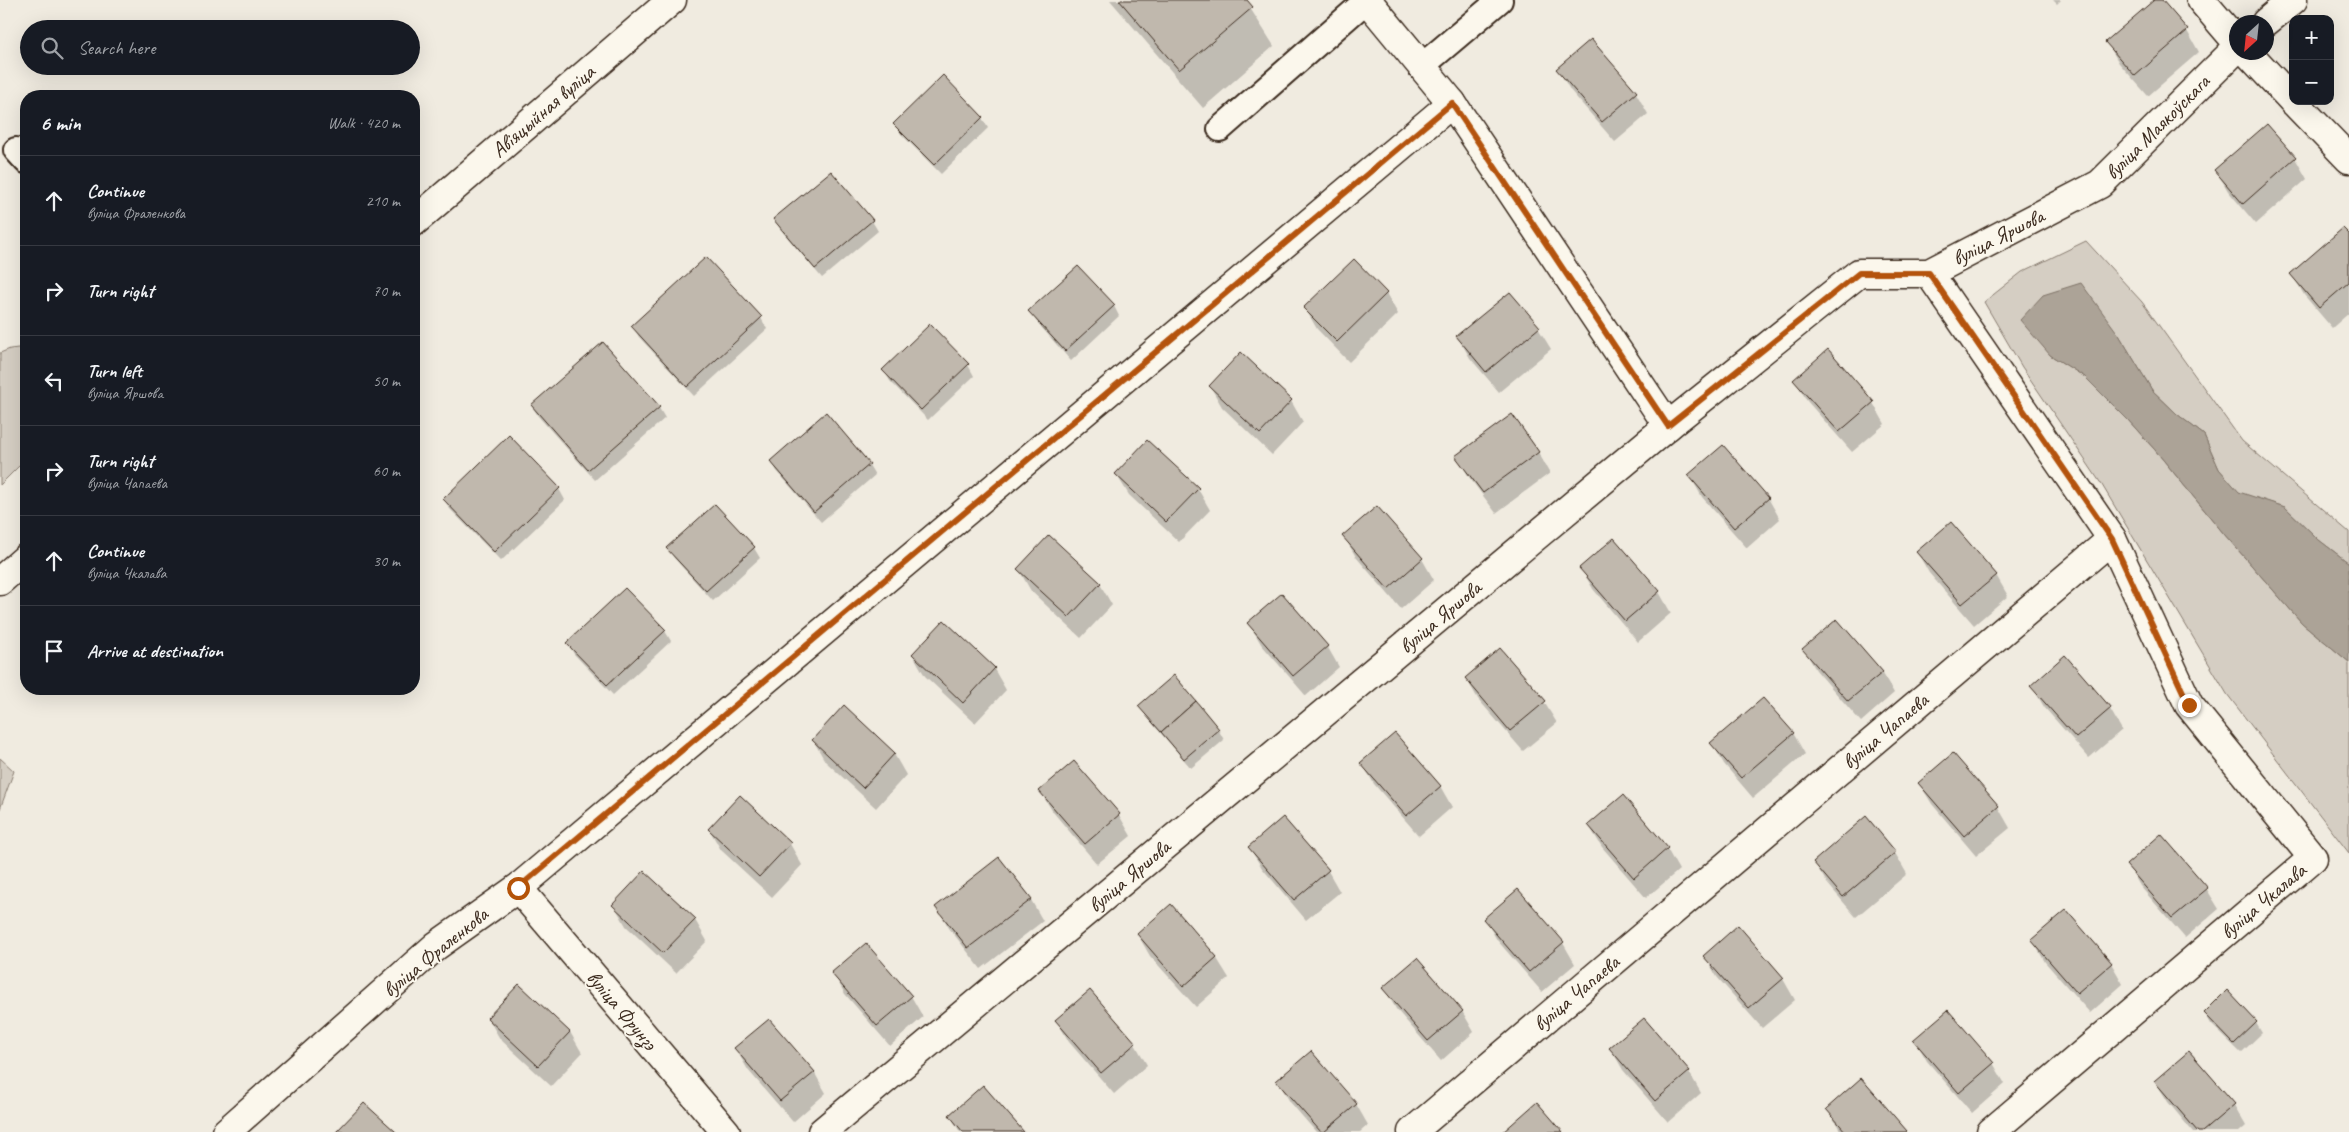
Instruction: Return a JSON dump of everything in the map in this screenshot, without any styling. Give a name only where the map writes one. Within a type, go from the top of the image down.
[{"type":"street","name":"Авіяцыйная вуліца","points":[[420,217],[672,0]]},
{"type":"street","points":[[1367,0],[1452,103],[1668,426]]},
{"type":"street","points":[[2201,0],[2229,34]]},
{"type":"street","points":[[2274,15],[2293,0]]},
{"type":"street","name":"вуліца Маякоўскага","points":[[2100,184],[2229,56]]},
{"type":"street","points":[[2255,60],[2289,97]]},
{"type":"street","name":"вуліца Фраленкова","points":[[226,1132],[436,946],[518,888],[1452,103]]},
{"type":"street","points":[[2297,105],[2349,159]]},
{"type":"street","name":"вуліца Яршова","points":[[822,1132],[1668,426],[1859,273],[1929,273],[2100,184]]},
{"type":"street","points":[[1929,273],[2112,539]]},
{"type":"street","name":"вуліца Чапаева","points":[[1412,1132],[2112,539]]},
{"type":"street","name":"вуліца Чкалава","points":[[1991,1132],[2313,858],[2189,705],[2112,539]]},
{"type":"street","points":[[0,581],[20,563]]},
{"type":"street","name":"вуліца Фрунзэ","points":[[518,888],[726,1132]]},
{"type":"lane","points":[[1220,129],[1367,0]]},
{"type":"lane","points":[[1422,66],[1500,0]]},
{"type":"shaded area","points":[[2086,241],[2142,302],[2242,441],[2349,532],[2349,563],[2319,540],[2285,507],[2239,493],[2219,469],[2204,435],[2177,414],[2152,390],[2119,335],[2050,355],[2085,377],[2128,420],[2302,623],[2349,662],[2349,853],[2227,694],[2102,485],[2022,367],[1984,302],[2022,272]]},
{"type":"shaded area","points":[[2081,283],[2119,335],[2152,390],[2177,414],[2204,435],[2219,469],[2239,492],[2285,507],[2319,540],[2349,563],[2349,662],[2302,623],[2128,420],[2085,377],[2050,355],[2020,320],[2043,295]]},
{"type":"shaded area","points":[[20,348],[20,465],[0,485],[0,353]]},
{"type":"shaded area","points":[[0,758],[14,771],[0,809]]},
{"type":"building","points":[[1119,0],[1247,0],[1253,7],[1179,70]]},
{"type":"building","points":[[2154,0],[2162,0],[2188,30],[2135,76],[2105,42]]},
{"type":"building","points":[[1591,39],[1637,92],[1602,122],[1556,69]]},
{"type":"building","points":[[943,75],[983,117],[934,165],[893,124]]},
{"type":"building","points":[[2267,124],[2296,157],[2243,204],[2214,170]]},
{"type":"building","points":[[831,171],[873,220],[815,269],[773,219]]},
{"type":"building","points":[[2343,228],[2349,234],[2349,282],[2319,308],[2290,274]]},
{"type":"building","points":[[706,257],[762,317],[687,387],[631,326]]},
{"type":"building","points":[[1354,259],[1387,293],[1337,342],[1303,308]]},
{"type":"building","points":[[1078,266],[1115,305],[1065,351],[1028,311]]},
{"type":"building","points":[[1510,292],[1540,327],[1486,372],[1456,336]]},
{"type":"building","points":[[930,324],[969,364],[921,410],[882,370]]},
{"type":"building","points":[[603,342],[660,407],[588,470],[531,405]]},
{"type":"building","points":[[1828,349],[1874,402],[1839,432],[1793,380]]},
{"type":"building","points":[[1241,352],[1292,400],[1260,434],[1209,386]]},
{"type":"building","points":[[826,412],[870,464],[814,512],[770,461]]},
{"type":"building","points":[[1512,414],[1539,452],[1483,493],[1455,456]]},
{"type":"building","points":[[509,435],[560,488],[494,552],[443,499]]},
{"type":"building","points":[[1147,440],[1199,488],[1166,522],[1115,474]]},
{"type":"building","points":[[1723,445],[1769,498],[1734,528],[1688,475]]},
{"type":"building","points":[[715,504],[755,547],[706,591],[666,548]]},
{"type":"building","points":[[1377,506],[1423,558],[1388,589],[1342,536]]},
{"type":"building","points":[[1951,522],[1997,575],[1962,604],[1916,552]]},
{"type":"building","points":[[1049,535],[1101,583],[1069,617],[1017,569]]},
{"type":"building","points":[[1614,538],[1660,591],[1625,621],[1579,568]]},
{"type":"building","points":[[625,588],[666,630],[607,685],[566,643]]},
{"type":"building","points":[[1282,593],[1328,646],[1293,676],[1247,623]]},
{"type":"building","points":[[1837,619],[1883,672],[1848,701],[1802,649]]},
{"type":"building","points":[[944,620],[995,668],[963,703],[912,654]]},
{"type":"building","points":[[1500,648],[1546,701],[1510,731],[1465,678]]},
{"type":"building","points":[[2065,655],[2111,708],[2076,738],[2030,686]]},
{"type":"building","points":[[1174,675],[1196,701],[1161,732],[1138,706]]},
{"type":"building","points":[[1763,698],[1794,733],[1741,778],[1710,743]]},
{"type":"building","points":[[1196,701],[1219,729],[1184,759],[1161,732]]},
{"type":"building","points":[[844,705],[895,753],[863,788],[812,740]]},
{"type":"building","points":[[1395,733],[1441,786],[1406,816],[1360,763]]},
{"type":"building","points":[[1953,753],[1999,806],[1964,836],[1918,783]]},
{"type":"building","points":[[1074,761],[1120,814],[1085,844],[1039,791]]},
{"type":"building","points":[[740,795],[791,843],[759,877],[708,829]]},
{"type":"building","points":[[1623,795],[1668,848],[1634,878],[1588,825]]},
{"type":"building","points":[[1866,816],[1896,852],[1843,897],[1813,862]]},
{"type":"building","points":[[1283,817],[1329,870],[1294,900],[1248,847]]},
{"type":"building","points":[[2161,834],[2208,888],[2172,918],[2126,865]]},
{"type":"building","points":[[999,857],[1032,899],[968,948],[935,907]]},
{"type":"building","points":[[644,871],[696,919],[663,953],[612,905]]},
{"type":"building","points":[[1518,889],[1564,942],[1529,972],[1483,919]]},
{"type":"building","points":[[1171,904],[1217,957],[1183,987],[1137,934]]},
{"type":"building","points":[[2066,910],[2112,963],[2077,993],[2031,940]]},
{"type":"building","points":[[1738,925],[1784,978],[1749,1008],[1703,956]]},
{"type":"building","points":[[866,943],[912,996],[877,1026],[831,973]]},
{"type":"building","points":[[1417,958],[1463,1011],[1428,1041],[1382,988]]},
{"type":"building","points":[[519,984],[570,1032],[538,1066],[487,1018]]},
{"type":"building","points":[[1090,990],[1136,1043],[1101,1073],[1055,1020]]},
{"type":"building","points":[[2227,990],[2257,1022],[2234,1044],[2204,1013]]},
{"type":"building","points":[[1948,1010],[1994,1063],[1959,1093],[1913,1040]]},
{"type":"building","points":[[1644,1018],[1690,1071],[1655,1101],[1609,1048]]},
{"type":"building","points":[[769,1019],[815,1072],[780,1101],[734,1048]]},
{"type":"building","points":[[1311,1051],[1357,1104],[1324,1132],[1321,1132],[1276,1081]]},
{"type":"building","points":[[2189,1051],[2235,1104],[2202,1132],[2198,1132],[2154,1081]]},
{"type":"building","points":[[1861,1078],[1906,1132],[1846,1132],[1826,1109]]},
{"type":"building","points":[[983,1085],[1024,1132],[963,1132],[949,1115]]},
{"type":"building","points":[[1537,1102],[1563,1132],[1503,1132]]},
{"type":"building","points":[[364,1103],[396,1132],[336,1132]]},
{"type":"route","points":[[518,888],[1452,103],[1668,426],[1859,273],[1929,273],[2112,539],[2189,705]]}]
